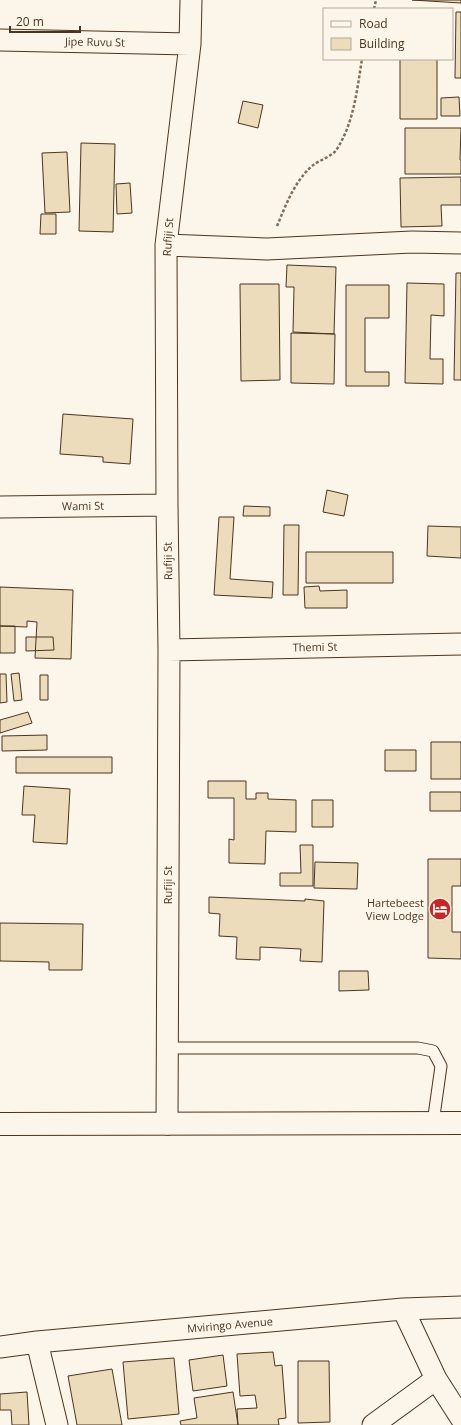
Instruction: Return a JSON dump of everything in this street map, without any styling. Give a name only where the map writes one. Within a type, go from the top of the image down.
[{"type":"highway","points":[[0,1124],[461,1123]]},
{"type":"street","name":"Rufiji St","points":[[167,1124],[169,650],[166,244],[190,44],[191,0]]},
{"type":"street","name":"Jipe Ruvu St","points":[[0,40],[190,44]]},
{"type":"street","points":[[166,244],[267,249],[412,242],[461,242]]},
{"type":"street","name":"Wami St","points":[[0,507],[167,504]]},
{"type":"street","name":"Themi St","points":[[169,650],[461,644]]},
{"type":"street","name":"Mviringo Avenue","points":[[0,1347],[37,1342],[403,1308],[461,1307]]},
{"type":"street","points":[[403,1308],[436,1379],[461,1418]]},
{"type":"street","points":[[37,1342],[57,1425]]},
{"type":"street","points":[[373,1425],[436,1379]]},
{"type":"lane","points":[[167,1048],[418,1048],[433,1051],[441,1066],[433,1122]]},
{"type":"path","points":[[267,249],[293,188],[312,166],[336,151],[347,131],[354,110],[362,60]]},
{"type":"building","points":[[412,0],[461,0],[461,3]]},
{"type":"building","points":[[456,12],[461,12],[461,78],[455,78]]},
{"type":"building","points":[[400,60],[437,60],[437,119],[400,119]]},
{"type":"building","points":[[459,97],[460,116],[441,116],[441,98]]},
{"type":"building","points":[[243,101],[263,105],[258,128],[238,123]]},
{"type":"building","points":[[405,128],[461,128],[461,174],[405,174]]},
{"type":"building","points":[[81,143],[115,144],[113,232],[79,231]]},
{"type":"building","points":[[67,152],[70,212],[45,213],[42,153]]},
{"type":"building","points":[[461,177],[461,205],[441,205],[442,226],[401,227],[400,178]]},
{"type":"building","points":[[130,183],[132,213],[117,214],[116,184]]},
{"type":"building","points":[[41,214],[56,214],[56,234],[40,234]]},
{"type":"building","points":[[287,265],[336,267],[334,334],[293,332],[294,287],[286,287]]},
{"type":"building","points":[[456,273],[461,273],[461,380],[454,380]]},
{"type":"building","points":[[407,283],[444,284],[444,316],[431,315],[430,359],[443,359],[443,384],[405,383]]},
{"type":"building","points":[[240,284],[279,284],[280,380],[241,381]]},
{"type":"building","points":[[346,285],[389,285],[389,318],[365,318],[365,372],[389,372],[389,386],[346,386]]},
{"type":"building","points":[[291,333],[335,334],[334,384],[291,383]]},
{"type":"building","points":[[63,414],[133,419],[130,464],[103,462],[103,457],[60,454]]},
{"type":"building","points":[[327,490],[348,495],[344,516],[323,512]]},
{"type":"building","points":[[244,506],[270,507],[270,516],[243,516]]},
{"type":"building","points":[[219,517],[234,517],[230,579],[273,582],[272,598],[214,595]]},
{"type":"building","points":[[284,525],[299,525],[298,595],[283,595]]},
{"type":"building","points":[[428,526],[461,527],[461,558],[427,556]]},
{"type":"building","points":[[306,552],[393,552],[393,583],[306,583]]},
{"type":"building","points":[[319,586],[320,591],[347,590],[347,608],[305,608],[304,587]]},
{"type":"building","points":[[0,587],[73,590],[71,659],[35,658],[37,622],[27,621],[27,627],[0,626]]},
{"type":"building","points":[[0,626],[15,626],[15,653],[0,653]]},
{"type":"building","points":[[26,637],[53,637],[54,650],[26,651]]},
{"type":"building","points":[[19,673],[22,700],[14,701],[11,674]]},
{"type":"building","points":[[0,674],[6,674],[7,702],[0,703]]},
{"type":"building","points":[[40,675],[48,675],[48,700],[40,700]]},
{"type":"building","points":[[28,712],[32,723],[0,733],[0,720]]},
{"type":"building","points":[[47,735],[47,750],[2,751],[2,736]]},
{"type":"building","points":[[431,742],[461,742],[461,779],[431,779]]},
{"type":"building","points":[[385,750],[416,750],[416,771],[385,771]]},
{"type":"building","points":[[16,757],[112,757],[112,773],[16,773]]},
{"type":"building","points":[[208,781],[246,781],[246,799],[256,799],[256,793],[268,793],[268,799],[296,800],[296,832],[266,831],[265,864],[229,863],[229,839],[234,840],[234,798],[208,798]]},
{"type":"building","points":[[24,786],[70,789],[67,844],[33,842],[35,815],[22,815]]},
{"type":"building","points":[[430,792],[461,792],[461,811],[430,811]]},
{"type":"building","points":[[312,800],[333,800],[333,827],[312,827]]},
{"type":"building","points":[[300,845],[313,845],[313,886],[280,886],[280,873],[301,873]]},
{"type":"building","name":"Hartebeest View Lodge","points":[[428,859],[461,859],[461,886],[452,886],[452,932],[461,932],[461,959],[428,958]]},
{"type":"building","points":[[315,862],[358,863],[357,889],[314,888]]},
{"type":"building","points":[[209,897],[305,901],[305,899],[324,901],[322,962],[300,961],[301,949],[260,947],[260,960],[236,959],[237,937],[219,936],[220,914],[209,913]]},
{"type":"building","points":[[0,923],[83,924],[82,970],[49,970],[49,962],[0,961]]},
{"type":"building","points":[[339,971],[368,971],[369,990],[339,991]]},
{"type":"building","points":[[273,1352],[275,1366],[282,1365],[286,1418],[278,1419],[279,1425],[238,1425],[237,1409],[257,1408],[255,1395],[240,1396],[237,1354]]},
{"type":"building","points":[[223,1355],[227,1386],[193,1391],[189,1360]]},
{"type":"building","points":[[174,1358],[179,1414],[128,1419],[123,1362]]},
{"type":"building","points":[[298,1361],[329,1361],[330,1422],[298,1423]]},
{"type":"building","points":[[112,1369],[122,1425],[77,1425],[68,1376]]},
{"type":"building","points":[[27,1392],[29,1425],[12,1425],[11,1410],[0,1410],[0,1394]]},
{"type":"building","points":[[233,1392],[238,1425],[181,1425],[180,1421],[197,1418],[194,1398]]},
{"type":"place","name":"Hartebeest View Lodge","points":[[440,909]]}]
